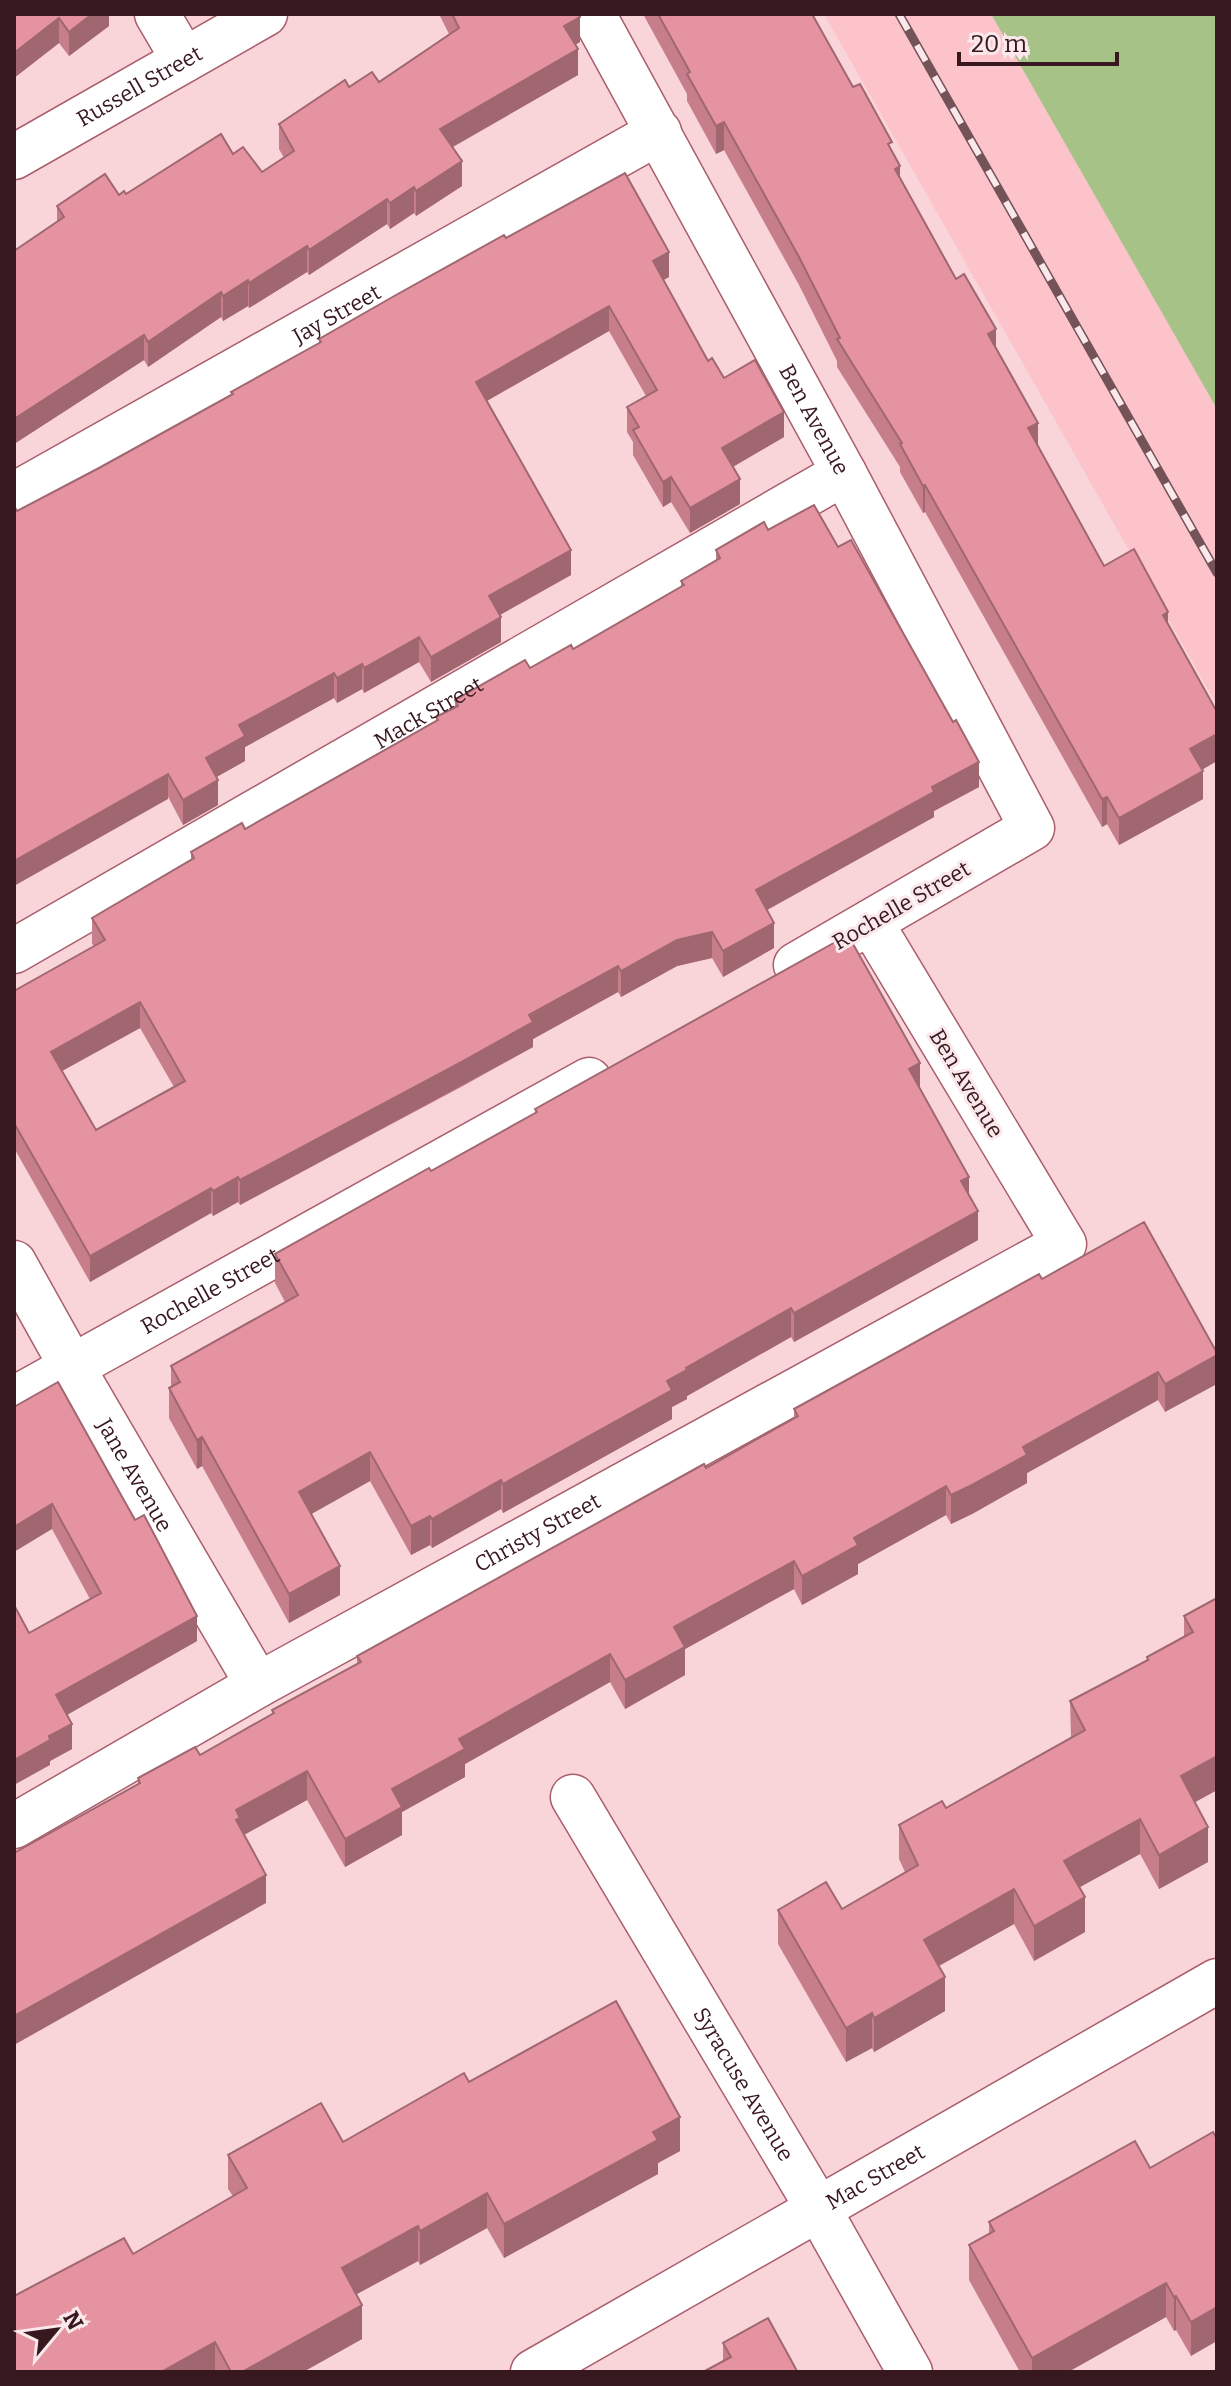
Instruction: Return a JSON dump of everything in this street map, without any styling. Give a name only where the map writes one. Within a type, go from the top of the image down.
[{"type":"street","points":[[157,14],[184,60]]},
{"type":"street","name":"Russell Street","points":[[14,157],[265,14]]},
{"type":"street","name":"Ben Avenue","points":[[593,14],[844,473],[1032,828]]},
{"type":"street","name":"Jay Street","points":[[14,495],[659,132]]},
{"type":"street","name":"Mack Street","points":[[14,951],[844,473]]},
{"type":"street","name":"Rochelle Street","points":[[761,984],[1032,828]]},
{"type":"street","name":"Ben Avenue","points":[[871,923],[1064,1244]]},
{"type":"street","name":"Rochelle Street","points":[[14,1399],[623,1061]]},
{"type":"street","name":"Christy Street","points":[[14,1826],[258,1685],[1064,1244]]},
{"type":"street","name":"Jane Avenue","points":[[14,1263],[258,1685]]},
{"type":"street","name":"Syracuse Avenue","points":[[573,1797],[819,2210],[910,2372]]},
{"type":"street","name":"Mac Street","points":[[533,2372],[1217,1981]]},
{"type":"shaded area","points":[[824,14],[991,14],[1217,409],[1217,705]]},
{"type":"green space","points":[[991,14],[1217,14],[1217,409]]},
{"type":"building","points":[[14,14],[92,14],[69,32],[59,18],[14,53]]},
{"type":"building","points":[[452,14],[578,14],[580,17],[564,26],[578,49],[440,129],[462,161],[416,191],[414,187],[390,203],[387,199],[309,250],[307,246],[249,283],[248,280],[223,296],[221,292],[148,342],[144,335],[14,419],[14,251],[64,217],[57,206],[105,174],[119,195],[124,191],[126,194],[221,134],[233,154],[243,147],[262,172],[294,151],[279,124],[345,80],[349,87],[372,72],[379,82],[459,28]]},
{"type":"building","points":[[658,14],[812,14],[853,87],[860,84],[892,142],[888,144],[900,166],[895,169],[956,279],[964,274],[996,329],[988,334],[1038,423],[1028,428],[1104,566],[1134,549],[1168,612],[1163,615],[1217,712],[1217,734],[1190,749],[1203,771],[1119,818],[1107,797],[1102,799],[923,486],[902,443],[837,339],[840,338],[799,257],[724,122],[716,126]]},
{"type":"building","points":[[625,173],[669,252],[653,261],[708,361],[712,358],[724,378],[755,360],[784,412],[722,448],[740,479],[690,508],[671,477],[663,482],[633,430],[639,427],[627,407],[657,390],[609,306],[476,382],[571,550],[489,596],[501,617],[431,657],[419,637],[364,668],[362,664],[337,678],[334,673],[239,725],[245,736],[206,758],[218,780],[183,800],[168,774],[14,861],[14,506],[17,511],[99,468],[233,394],[231,392],[321,342],[319,339],[396,295]]},
{"type":"building","points":[[814,505],[838,547],[851,540],[953,722],[956,720],[979,762],[932,787],[934,792],[756,890],[774,923],[723,951],[712,932],[677,940],[621,971],[618,966],[529,1015],[533,1022],[463,1061],[240,1180],[238,1177],[213,1191],[211,1188],[90,1256],[14,1123],[14,991],[105,940],[92,918],[194,858],[191,852],[242,823],[245,829],[438,720],[436,717],[458,706],[455,700],[525,660],[530,668],[571,645],[573,649],[684,585],[681,581],[720,558],[716,550],[764,522],[768,530]],"holes":[[[140,1002],[185,1081],[96,1130],[51,1052]]]},
{"type":"building","points":[[848,935],[920,1063],[909,1069],[969,1177],[961,1181],[978,1211],[794,1313],[791,1308],[667,1381],[672,1390],[503,1484],[501,1480],[432,1519],[430,1516],[411,1526],[370,1452],[299,1492],[340,1566],[289,1594],[202,1437],[197,1440],[169,1388],[180,1382],[171,1366],[298,1295],[275,1254],[537,1112],[535,1109]]},
{"type":"building","points":[[1144,1222],[1217,1355],[1165,1384],[1158,1372],[1023,1447],[1027,1455],[951,1495],[946,1486],[854,1538],[858,1545],[802,1576],[794,1561],[674,1627],[685,1647],[625,1680],[610,1654],[459,1739],[465,1749],[392,1789],[402,1807],[345,1839],[307,1771],[236,1810],[240,1818],[236,1820],[266,1875],[14,2016],[14,1853],[140,1783],[138,1778],[195,1747],[200,1755],[274,1713],[272,1710],[361,1662],[357,1656],[704,1464],[706,1468],[798,1416],[794,1409],[1039,1274],[1042,1279]]},
{"type":"building","points":[[58,1382],[135,1520],[144,1515],[197,1616],[56,1695],[72,1724],[14,1760],[14,1605],[29,1633],[101,1593],[52,1504],[14,1527],[14,1407]]},
{"type":"building","points":[[1217,1598],[1217,1756],[1181,1776],[1208,1827],[1159,1855],[1140,1819],[1064,1861],[1085,1897],[1034,1926],[1014,1889],[924,1940],[945,1977],[874,2018],[872,2013],[846,2028],[778,1910],[826,1882],[842,1909],[918,1865],[899,1825],[942,1801],[946,1808],[1085,1730],[1070,1701],[1148,1660],[1147,1657],[1193,1632],[1184,1616]]},
{"type":"building","points":[[616,2001],[680,2117],[653,2132],[658,2140],[504,2224],[487,2193],[420,2231],[418,2226],[342,2268],[362,2305],[242,2372],[231,2372],[215,2342],[161,2372],[14,2372],[14,2296],[124,2238],[133,2254],[247,2188],[228,2155],[321,2103],[343,2142],[464,2073],[469,2082]]},
{"type":"building","points":[[1213,2132],[1217,2139],[1217,2307],[1191,2322],[1166,2283],[1032,2358],[969,2245],[994,2231],[989,2222],[1135,2141],[1150,2168]]},
{"type":"building","points":[[768,2318],[797,2371],[703,2372],[731,2357],[723,2343]]},
{"type":"railway","points":[[899,14],[1217,573]]}]
